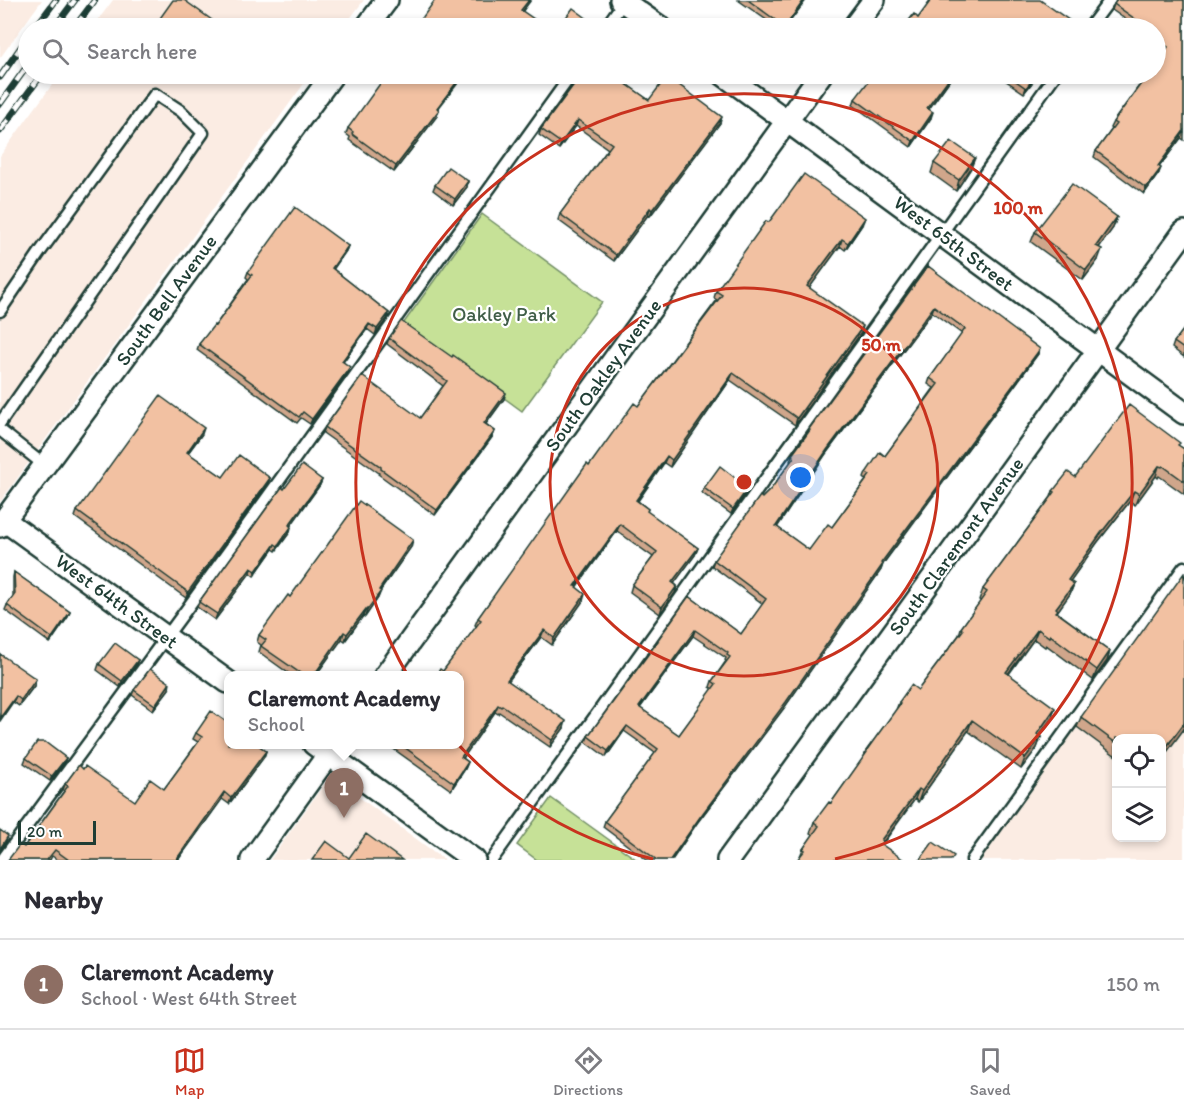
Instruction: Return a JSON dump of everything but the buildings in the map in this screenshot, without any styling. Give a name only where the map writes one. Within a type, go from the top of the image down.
[{"type":"street","points":[[374,18],[387,0]]},
{"type":"street","points":[[860,18],[874,0]]},
{"type":"street","points":[[623,1],[646,18]]},
{"type":"street","name":"South Bell Avenue","points":[[2,523],[326,84]]},
{"type":"street","name":"West 65th Street","points":[[737,84],[1184,413]]},
{"type":"street","name":"South Oakley Avenue","points":[[388,671],[814,84]]},
{"type":"street","name":"South Claremont Avenue","points":[[728,860],[1184,232]]},
{"type":"street","name":"West 64th Street","points":[[2,523],[224,679]]},
{"type":"street","points":[[252,860],[325,749]]},
{"type":"street","points":[[327,749],[474,860]]},
{"type":"lane","points":[[1096,18],[1110,0]]},
{"type":"lane","points":[[611,18],[623,1]]},
{"type":"lane","points":[[2,860],[166,637],[565,84]]},
{"type":"lane","points":[[492,860],[1049,84]]},
{"type":"lane","points":[[0,311],[155,94],[182,111],[203,133],[0,423]]},
{"type":"lane","points":[[0,430],[44,465]]},
{"type":"lane","points":[[972,860],[1184,567]]},
{"type":"shaded area","points":[[0,0],[42,0],[29,18],[18,18],[18,33],[0,58]]},
{"type":"shaded area","points":[[113,0],[364,0],[350,18],[100,18]]},
{"type":"shaded area","points":[[53,84],[304,84],[0,502],[0,156]]},
{"type":"shaded area","points":[[1184,567],[1184,860],[972,860]]},
{"type":"shaded area","points":[[330,776],[445,860],[270,860]]},
{"type":"green space","name":"Oakley Park","points":[[482,214],[602,302],[522,411],[403,324]]},
{"type":"green space","points":[[551,798],[637,860],[537,860],[517,845]]},
{"type":"railway","points":[[42,18],[56,0]]},
{"type":"railway","points":[[62,18],[75,0]]},
{"type":"railway","points":[[82,18],[95,0]]},
{"type":"railway","points":[[0,77],[18,51]]},
{"type":"railway","points":[[0,104],[18,79]]},
{"type":"railway","points":[[0,131],[35,84]]},
{"type":"place","name":"Claremont Academy","points":[[344,818]]}]
